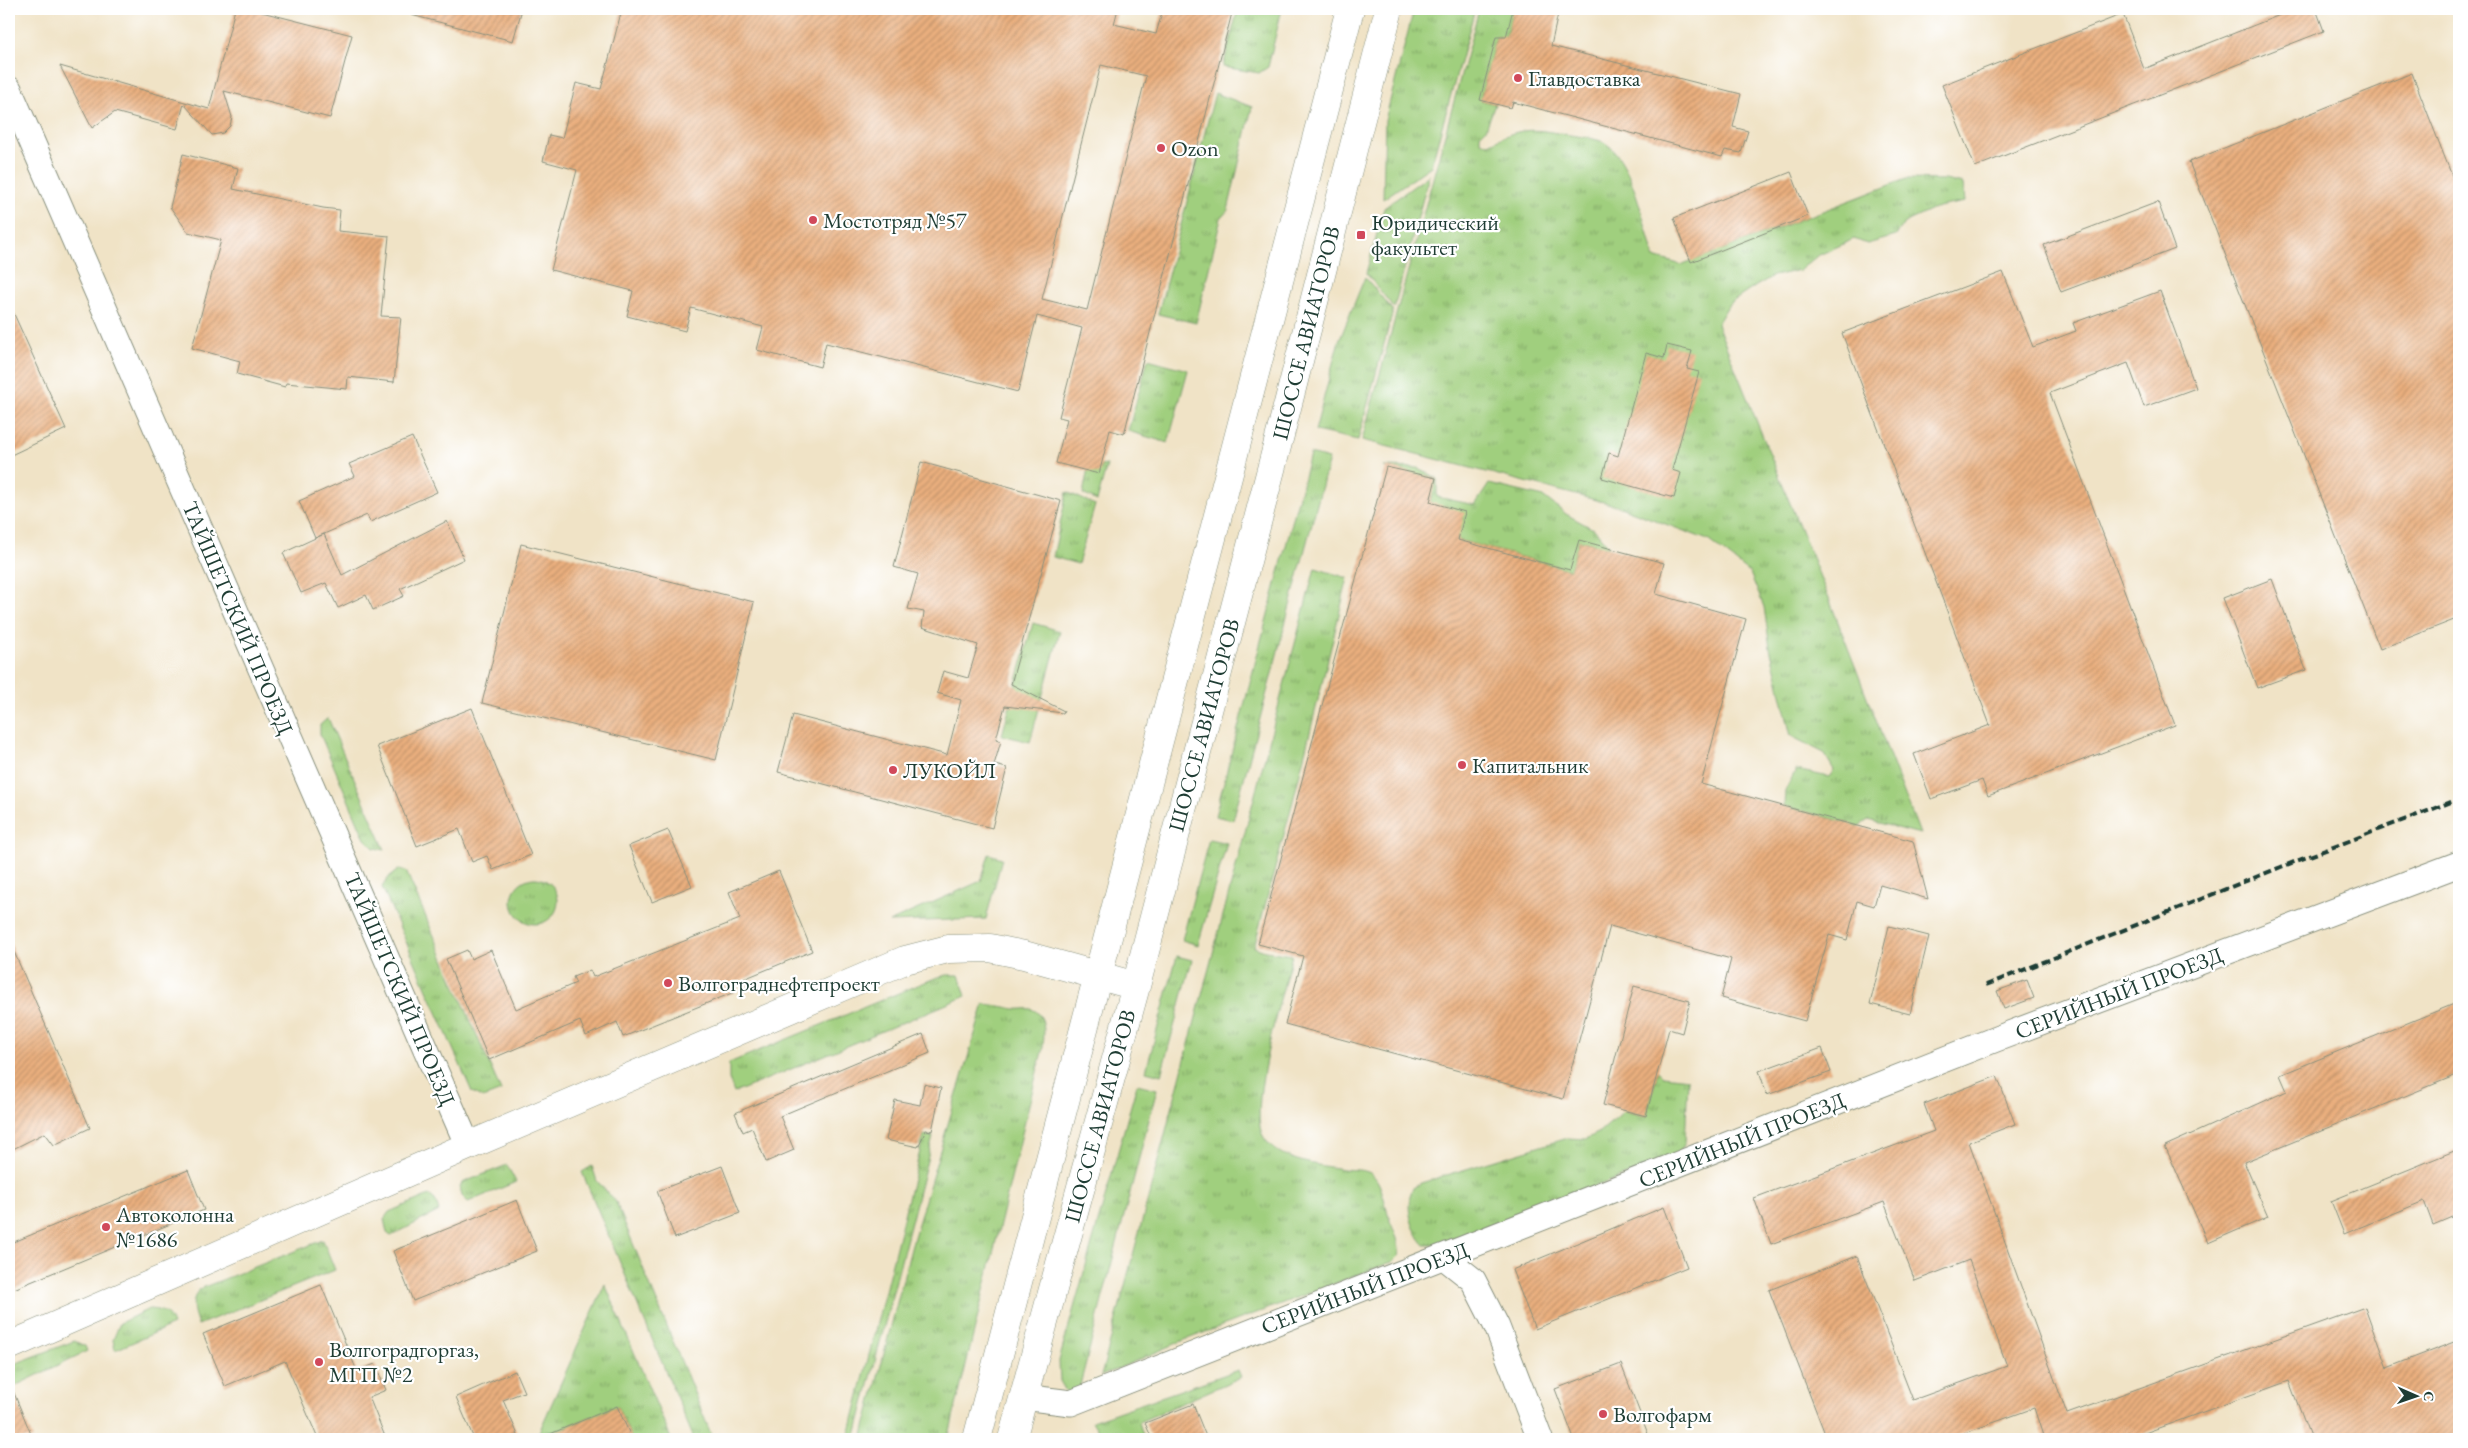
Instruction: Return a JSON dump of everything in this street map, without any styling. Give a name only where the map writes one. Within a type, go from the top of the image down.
[{"type":"main road","name":"ШОССЕ АВИАТОРОВ","points":[[977,1439],[1350,9]]},
{"type":"main road","name":"ШОССЕ АВИАТОРОВ","points":[[1012,1439],[1136,986],[1389,9]]},
{"type":"main road","points":[[9,1346],[468,1146],[905,960],[948,950],[990,948],[1098,974],[1136,986]]},
{"type":"street","name":"ТАЙШЕТСКИЙ ПРОЕЗД","points":[[9,89],[468,1146]]},
{"type":"street","name":"СЕРИЙНЫЙ ПРОЕЗД","points":[[1023,1397],[1070,1403],[1996,1039],[2459,864]]},
{"type":"street","points":[[1444,1257],[1473,1280],[1497,1327],[1540,1439]]},
{"type":"green space","points":[[1238,9],[1282,9],[1268,67],[1259,73],[1223,67]]},
{"type":"green space","points":[[1414,9],[1475,9],[1431,166],[1383,199],[1385,120]]},
{"type":"green space","points":[[1479,9],[1513,9],[1506,37],[1496,37],[1480,100],[1495,104],[1486,129],[1480,135],[1480,141],[1489,144],[1517,132],[1533,130],[1592,138],[1612,148],[1629,175],[1654,257],[1682,265],[1906,179],[1945,180],[1963,184],[1965,202],[1938,207],[1904,223],[1896,236],[1867,244],[1854,239],[1817,256],[1800,270],[1773,276],[1729,304],[1717,324],[1831,604],[1920,834],[1868,820],[1859,826],[1784,806],[1785,791],[1796,770],[1829,777],[1834,770],[1824,753],[1791,736],[1770,648],[1764,607],[1750,573],[1708,540],[1615,505],[1362,440]]},
{"type":"green space","points":[[1215,93],[1252,107],[1228,210],[1221,218],[1196,323],[1158,314]]},
{"type":"green space","points":[[1429,175],[1394,308],[1366,273],[1384,208]]},
{"type":"green space","points":[[1365,277],[1393,311],[1358,440],[1315,431],[1338,344]]},
{"type":"green space","points":[[1148,359],[1188,370],[1168,443],[1128,431]]},
{"type":"green space","points":[[1310,454],[1329,459],[1233,820],[1215,816]]},
{"type":"green space","points":[[1107,465],[1097,501],[1083,494],[1088,468]]},
{"type":"green space","points":[[1384,467],[1418,468],[1437,478],[1437,497],[1475,505],[1489,484],[1544,497],[1566,514],[1595,530],[1610,548],[1579,540],[1570,570],[1458,540],[1430,502],[1436,478]]},
{"type":"green space","points":[[1067,492],[1095,505],[1078,564],[1053,557]]},
{"type":"green space","points":[[1315,568],[1348,578],[1293,801],[1254,947],[1265,951],[1292,955],[1263,1074],[1259,1119],[1262,1134],[1268,1143],[1286,1156],[1321,1166],[1364,1171],[1374,1176],[1380,1187],[1398,1242],[1398,1257],[1394,1261],[1182,1341],[1101,1376]]},
{"type":"green space","points":[[1033,623],[1060,631],[1030,742],[1002,735]]},
{"type":"green space","points":[[328,718],[385,850],[374,848],[365,839],[320,734],[320,725]]},
{"type":"green space","points":[[1209,839],[1227,843],[1198,945],[1182,940]]},
{"type":"green space","points":[[989,854],[1002,858],[986,919],[889,922],[981,881]]},
{"type":"green space","points":[[400,869],[406,871],[501,1091],[483,1098],[472,1092],[382,887],[390,876]]},
{"type":"green space","points":[[530,878],[540,878],[554,888],[558,901],[554,914],[548,920],[540,924],[530,924],[516,914],[512,906],[512,896],[522,882]]},
{"type":"green space","points":[[1177,956],[1192,960],[1161,1075],[1146,1071]]},
{"type":"green space","points":[[959,975],[966,996],[734,1093],[729,1079],[729,1063],[935,978]]},
{"type":"green space","points":[[984,1004],[1031,1009],[1036,1012],[1040,1015],[1043,1025],[1043,1047],[948,1439],[862,1439],[914,1237]]},
{"type":"green space","points":[[1658,1071],[1663,1076],[1688,1079],[1685,1143],[1678,1156],[1436,1245],[1425,1245],[1420,1240],[1413,1226],[1409,1210],[1410,1195],[1413,1188],[1421,1183],[1567,1138],[1586,1139],[1600,1132],[1624,1111],[1646,1116]]},
{"type":"green space","points":[[1137,1084],[1157,1089],[1080,1385],[1067,1393],[1060,1381],[1059,1361]]},
{"type":"green space","points":[[924,1135],[933,1137],[855,1439],[848,1439]]},
{"type":"green space","points":[[507,1165],[516,1182],[468,1202],[462,1196],[460,1187],[462,1183]]},
{"type":"green space","points":[[592,1166],[597,1181],[616,1202],[713,1439],[694,1439],[582,1172]]},
{"type":"green space","points":[[429,1195],[435,1200],[439,1211],[391,1236],[387,1233],[384,1219],[389,1212]]},
{"type":"green space","points":[[323,1240],[335,1270],[198,1325],[193,1307],[194,1298],[199,1289]]},
{"type":"green space","points":[[605,1284],[671,1439],[632,1439],[617,1406],[542,1437],[542,1439],[536,1439]]},
{"type":"green space","points":[[149,1309],[167,1314],[173,1325],[115,1350],[113,1340],[120,1323]]},
{"type":"green space","points":[[74,1341],[85,1346],[87,1351],[17,1385],[9,1393],[9,1366]]},
{"type":"green space","points":[[1238,1370],[1241,1377],[1139,1422],[1144,1439],[1103,1439],[1092,1421]]},
{"type":"building","points":[[235,9],[250,9],[352,35],[330,118],[224,91],[232,117],[230,126],[223,133],[212,135],[184,104],[177,129],[115,112],[92,128],[60,66],[209,109]]},
{"type":"building","points":[[412,9],[522,9],[513,41],[411,15]]},
{"type":"building","name":"Мостотряд №57","points":[[622,9],[1118,9],[1114,24],[1156,34],[1163,9],[1233,9],[1124,434],[1110,430],[1099,474],[1056,463],[1067,419],[1059,417],[1082,328],[1037,316],[1018,392],[826,343],[820,367],[757,350],[763,327],[691,308],[685,331],[627,316],[633,291],[551,270],[577,170],[543,161],[549,135],[562,138],[576,83],[601,89]],"holes":[[[1101,65],[1146,76],[1087,310],[1042,299]]]},
{"type":"building","points":[[1513,9],[1559,9],[1551,46],[1741,94],[1733,127],[1748,131],[1741,153],[1725,150],[1722,157],[1513,102],[1511,108],[1480,100],[1496,37],[1506,37]]},
{"type":"building","points":[[2295,9],[2316,9],[2324,31],[1975,167],[1942,85],[2123,14],[2144,69]]},
{"type":"building","points":[[2412,73],[2459,194],[2459,618],[2380,649],[2189,162]]},
{"type":"building","points":[[183,154],[238,168],[233,189],[340,210],[338,231],[389,236],[381,316],[401,317],[394,382],[348,377],[347,389],[286,383],[285,387],[237,374],[240,361],[192,348],[221,240],[188,232],[170,207]]},
{"type":"building","points":[[1791,172],[1808,216],[1691,262],[1674,218]]},
{"type":"building","points":[[2158,202],[2175,249],[2061,292],[2044,245]]},
{"type":"building","points":[[2003,272],[2033,347],[2076,331],[2073,323],[2160,291],[2196,388],[2144,407],[2128,363],[2050,393],[2175,725],[1988,796],[1982,780],[1931,799],[1914,754],[1990,725],[1842,333]]},
{"type":"building","points":[[9,303],[66,429],[9,456]]},
{"type":"building","points":[[1667,345],[1692,351],[1687,369],[1699,372],[1672,470],[1681,473],[1674,498],[1602,478],[1609,453],[1618,456],[1646,353],[1664,358]]},
{"type":"building","points":[[412,437],[437,492],[370,522],[367,515],[315,538],[299,501],[355,476],[349,464]]},
{"type":"building","points":[[921,462],[1061,501],[1011,684],[1064,711],[1063,713],[1005,706],[996,739],[1001,741],[994,765],[1007,768],[992,828],[778,772],[793,715],[947,755],[961,700],[937,693],[943,671],[968,678],[978,645],[922,627],[924,612],[908,609],[918,574],[894,567]]},
{"type":"building","points":[[1386,467],[1436,478],[1430,502],[1465,512],[1458,540],[1570,570],[1579,540],[1664,563],[1656,594],[1746,619],[1701,784],[1913,841],[1928,899],[1880,885],[1874,906],[1857,901],[1847,940],[1829,935],[1805,1021],[1721,998],[1731,959],[1610,926],[1563,1099],[1285,1024],[1303,956],[1258,944]]},
{"type":"building","points":[[447,521],[464,559],[400,589],[404,596],[373,610],[366,595],[338,608],[326,583],[301,593],[283,553],[324,534],[342,575]]},
{"type":"building","points":[[521,544],[754,602],[716,760],[482,703]]},
{"type":"building","points":[[2272,579],[2306,670],[2257,688],[2223,598]]},
{"type":"building","points":[[472,708],[531,855],[493,870],[487,856],[472,862],[459,829],[417,846],[377,746]]},
{"type":"building","points":[[668,830],[692,886],[652,902],[629,846]]},
{"type":"building","points":[[779,871],[812,951],[734,983],[737,991],[623,1037],[617,1022],[586,1036],[580,1021],[489,1060],[446,959],[467,950],[471,959],[491,950],[516,1009],[576,983],[573,977],[590,970],[593,977],[740,919],[729,892]]},
{"type":"building","points":[[1889,926],[1929,936],[1910,1014],[1870,1004]]},
{"type":"building","points":[[9,940],[90,1128],[54,1145],[45,1133],[9,1151]]},
{"type":"building","points":[[2027,980],[2034,998],[2004,1009],[1997,991]]},
{"type":"building","points":[[1634,986],[1690,1001],[1682,1033],[1669,1029],[1646,1116],[1603,1105]]},
{"type":"building","points":[[2459,1002],[2459,1074],[2244,1162],[2268,1217],[2208,1243],[2165,1146],[2287,1091],[2280,1075]]},
{"type":"building","points":[[923,1034],[930,1053],[780,1116],[794,1150],[766,1162],[752,1128],[743,1132],[735,1113]]},
{"type":"building","points":[[1822,1048],[1831,1072],[1767,1095],[1759,1071]]},
{"type":"building","points":[[1997,1076],[2015,1124],[1969,1142],[2067,1414],[2365,1307],[2387,1368],[2459,1340],[2459,1439],[2311,1439],[2289,1381],[2128,1439],[2044,1439],[2034,1408],[1948,1439],[1827,1439],[1769,1290],[1857,1256],[1913,1400],[2007,1366],[1969,1260],[1915,1281],[1884,1202],[1771,1244],[1754,1198],[1934,1131],[1924,1104]]},
{"type":"building","points":[[924,1084],[941,1088],[932,1131],[926,1130],[918,1147],[886,1140],[895,1100],[920,1105]]},
{"type":"building","points":[[2459,1149],[2459,1214],[2433,1225],[2424,1201],[2344,1234],[2331,1201]]},
{"type":"building","points":[[722,1166],[740,1213],[675,1238],[657,1191]]},
{"type":"building","name":"Автоколонна №1686","points":[[188,1170],[204,1210],[9,1291],[9,1244]]},
{"type":"building","points":[[517,1200],[537,1251],[413,1301],[393,1251]]},
{"type":"building","points":[[1664,1207],[1687,1267],[1535,1329],[1512,1270]]},
{"type":"building","name":"Волгоградгоргаз, МГП №2","points":[[321,1285],[357,1371],[375,1364],[386,1390],[369,1397],[386,1439],[318,1439],[285,1361],[225,1386],[203,1334]]},
{"type":"building","name":"Волгофарм","points":[[1621,1364],[1650,1439],[1574,1439],[1555,1389]]},
{"type":"building","points":[[515,1371],[524,1392],[503,1400],[518,1435],[509,1439],[474,1439],[456,1397]]},
{"type":"building","points":[[9,1381],[33,1439],[9,1439]]},
{"type":"building","points":[[1193,1404],[1207,1439],[1152,1439],[1145,1423]]},
{"type":"building","points":[[617,1406],[632,1439],[538,1439]]},
{"type":"railway","points":[[1986,985],[2281,867],[2459,799]]},
{"type":"place","name":"Главдоставка","points":[[1518,78]]},
{"type":"place","name":"Ozon","points":[[1161,148]]},
{"type":"place","name":"Мостотряд №57","points":[[813,220]]},
{"type":"place","name":"Юридический факультет","points":[[1361,235]]},
{"type":"place","name":"Капитальник","points":[[1462,765]]},
{"type":"place","name":"ЛУКОЙЛ","points":[[893,770]]},
{"type":"place","name":"Волгограднефтепроект","points":[[668,983]]},
{"type":"place","name":"Автоколонна №1686","points":[[106,1227]]},
{"type":"place","name":"Волгоградгоргаз, МГП №2","points":[[319,1362]]},
{"type":"place","name":"Волгофарм","points":[[1603,1414]]}]
